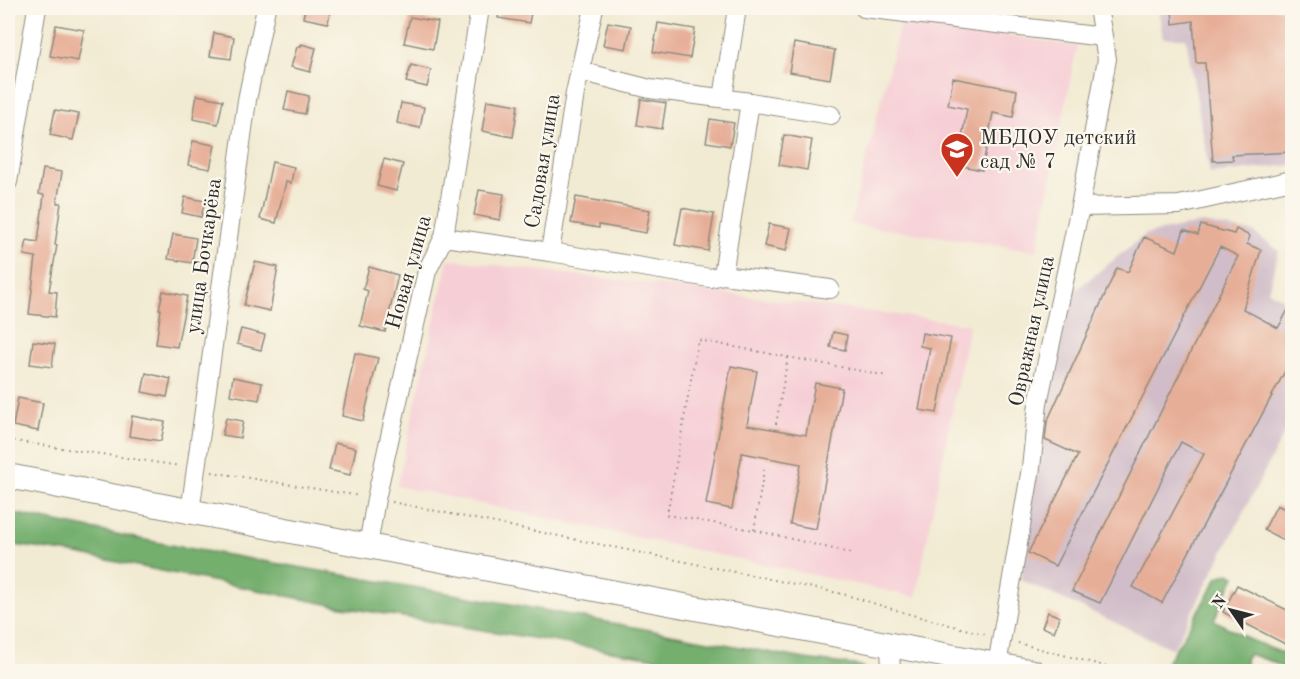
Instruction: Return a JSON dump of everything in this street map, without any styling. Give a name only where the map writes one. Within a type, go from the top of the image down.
[{"type":"main road","points":[[8,476],[1034,672]]},
{"type":"street","points":[[8,182],[37,8]]},
{"type":"street","name":"улица Бочкарёва","points":[[190,512],[247,100],[266,8]]},
{"type":"street","name":"Новая улица","points":[[368,546],[376,499],[428,271],[444,237],[480,8]]},
{"type":"street","name":"Садовая улица","points":[[444,237],[550,252],[580,71],[594,8]]},
{"type":"street","points":[[723,98],[737,8]]},
{"type":"street","points":[[864,8],[1103,37]]},
{"type":"street","name":"Овражная улица","points":[[997,665],[1031,468],[1038,403],[1080,207],[1107,59],[1098,8]]},
{"type":"street","points":[[580,71],[650,89],[831,115]]},
{"type":"street","points":[[723,275],[750,102]]},
{"type":"street","points":[[1080,207],[1179,205],[1293,180]]},
{"type":"street","points":[[550,252],[710,278],[723,275],[830,289]]},
{"type":"street","points":[[890,645],[891,672]]},
{"type":"path","points":[[850,553],[754,530],[667,515],[698,340],[888,376]]},
{"type":"path","points":[[776,424],[788,357]]},
{"type":"path","points":[[8,440],[376,499],[843,594]]},
{"type":"path","points":[[754,530],[764,471]]},
{"type":"shaded area","points":[[1158,8],[1292,8],[1292,165],[1210,174],[1186,38],[1163,38]]},
{"type":"shaded area","name":"МБДОУ детский сад № 7","points":[[901,20],[1077,46],[1037,251],[850,224]]},
{"type":"shaded area","points":[[1202,223],[1253,232],[1279,251],[1268,291],[1292,304],[1292,418],[1173,649],[1021,580],[1038,435],[1072,293],[1146,234]]},
{"type":"shaded area","points":[[448,259],[969,324],[916,597],[397,486]]},
{"type":"green space","points":[[8,512],[170,545],[505,603],[805,659],[861,666],[866,671],[734,671],[342,607],[72,553],[8,544]]},
{"type":"green space","points":[[1229,573],[1235,576],[1214,620],[1251,640],[1292,657],[1292,671],[1286,671],[1273,662],[1249,654],[1245,659],[1247,671],[1169,672],[1166,669],[1166,663],[1218,577]]},
{"type":"building","points":[[305,8],[331,8],[328,23],[303,18]]},
{"type":"building","points":[[500,8],[532,8],[529,23],[498,18]]},
{"type":"building","points":[[1172,8],[1293,8],[1293,152],[1232,155],[1233,160],[1213,161],[1205,63],[1196,63],[1193,21],[1173,24]]},
{"type":"building","points":[[410,17],[438,22],[433,49],[404,43]]},
{"type":"building","points":[[608,22],[631,26],[626,49],[603,45]]},
{"type":"building","points":[[658,23],[695,29],[690,58],[653,52]]},
{"type":"building","points":[[56,25],[84,30],[78,61],[50,56]]},
{"type":"building","points":[[214,33],[234,37],[231,59],[210,56]]},
{"type":"building","points":[[794,43],[835,50],[830,79],[789,72]]},
{"type":"building","points":[[301,44],[316,48],[310,72],[291,67],[297,47],[301,47]]},
{"type":"building","points":[[411,65],[431,70],[427,87],[406,82]]},
{"type":"building","points":[[953,78],[1017,90],[1013,117],[993,113],[982,170],[957,165],[967,109],[948,105]]},
{"type":"building","points":[[288,91],[309,96],[305,114],[284,110]]},
{"type":"building","points":[[197,95],[223,100],[218,124],[193,119]]},
{"type":"building","points":[[641,99],[666,103],[662,129],[637,125]]},
{"type":"building","points":[[487,100],[518,105],[513,137],[482,131]]},
{"type":"building","points":[[401,103],[424,107],[420,128],[397,123]]},
{"type":"building","points":[[55,110],[79,114],[73,140],[50,135]]},
{"type":"building","points":[[710,119],[734,123],[730,146],[706,142]]},
{"type":"building","points":[[784,135],[812,140],[807,170],[779,165]]},
{"type":"building","points":[[193,141],[215,145],[210,169],[188,165]]},
{"type":"building","points":[[384,159],[403,164],[396,191],[377,186]]},
{"type":"building","points":[[272,162],[294,167],[291,183],[286,182],[276,223],[260,219]]},
{"type":"building","points":[[43,169],[62,172],[57,203],[61,203],[55,245],[57,245],[49,291],[57,292],[55,317],[29,314],[36,257],[24,255],[27,240],[38,242],[44,195],[39,194]]},
{"type":"building","points":[[479,190],[504,194],[500,220],[474,215]]},
{"type":"building","points":[[185,197],[205,201],[201,217],[182,213]]},
{"type":"building","points":[[576,197],[650,210],[646,233],[571,223]]},
{"type":"building","points":[[682,208],[714,214],[708,251],[675,245]]},
{"type":"building","points":[[769,224],[791,228],[786,251],[764,246]]},
{"type":"building","points":[[1201,225],[1234,234],[1236,229],[1250,236],[1247,244],[1261,250],[1243,309],[1278,328],[1293,301],[1293,356],[1162,603],[1133,587],[1204,454],[1181,442],[1100,603],[1072,591],[1238,256],[1220,247],[1055,566],[1028,553],[1078,455],[1045,440],[1047,422],[1117,268],[1128,272],[1144,237],[1177,251],[1184,230],[1198,235]]},
{"type":"building","points":[[173,234],[196,238],[192,263],[168,259]]},
{"type":"building","points":[[255,262],[278,267],[270,311],[244,305]]},
{"type":"building","points":[[369,267],[398,275],[385,332],[360,326],[368,291],[363,289]]},
{"type":"building","points":[[163,291],[187,296],[177,347],[156,344]]},
{"type":"building","points":[[241,329],[265,335],[261,350],[237,344]]},
{"type":"building","points":[[833,332],[847,335],[845,350],[830,347]]},
{"type":"building","points":[[922,333],[951,338],[937,413],[919,410],[930,348],[920,346]]},
{"type":"building","points":[[33,341],[55,344],[52,367],[30,364]]},
{"type":"building","points":[[355,353],[378,358],[363,421],[342,416]]},
{"type":"building","points":[[731,366],[757,371],[747,425],[806,435],[815,383],[842,388],[816,529],[790,524],[801,464],[742,453],[732,509],[706,504]]},
{"type":"building","points":[[146,373],[171,379],[167,397],[142,392]]},
{"type":"building","points":[[233,377],[262,383],[259,400],[230,395]]},
{"type":"building","points":[[18,398],[43,403],[38,431],[13,426]]},
{"type":"building","points":[[132,416],[165,422],[161,441],[129,436]]},
{"type":"building","points":[[226,418],[243,421],[240,438],[222,435]]},
{"type":"building","points":[[335,443],[356,448],[350,475],[329,470]]},
{"type":"building","points":[[1277,505],[1293,513],[1293,545],[1264,530]]},
{"type":"building","points":[[1237,585],[1293,613],[1293,648],[1223,612]]},
{"type":"building","points":[[1048,612],[1060,617],[1054,632],[1042,627]]},
{"type":"place","name":"МБДОУ детский сад № 7","points":[[957,178]]}]
